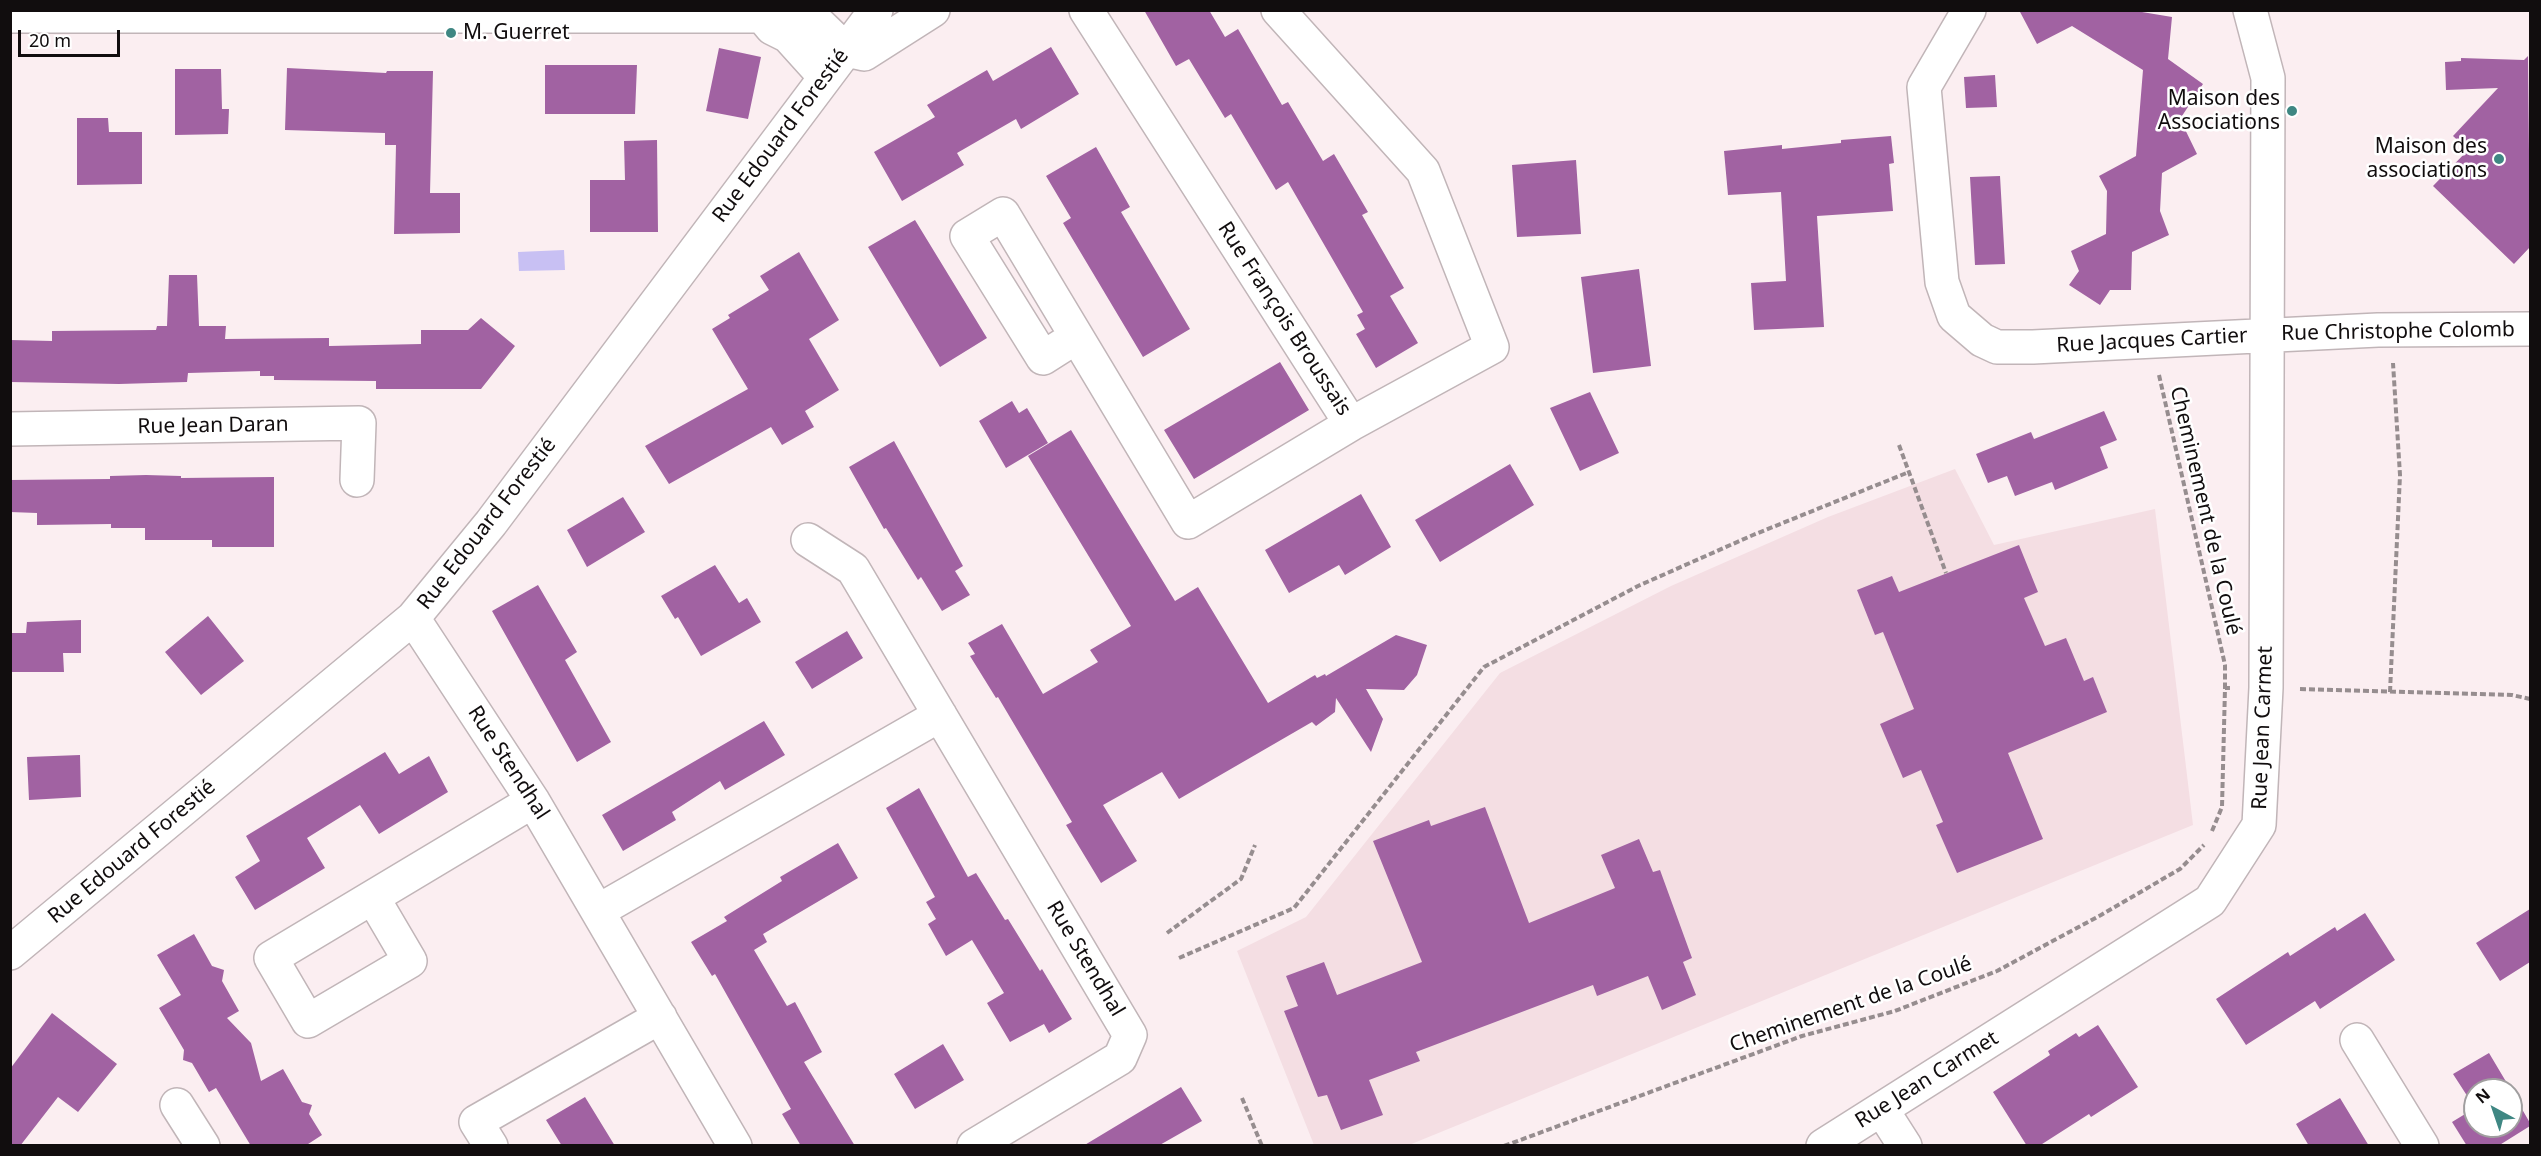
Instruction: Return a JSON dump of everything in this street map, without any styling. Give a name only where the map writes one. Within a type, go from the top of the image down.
[{"type":"street","points":[[800,10],[817,22],[846,50],[864,54],[933,10]]},
{"type":"street","name":"Rue Edouard Forestié","points":[[10,953],[413,618],[491,523],[876,10]]},
{"type":"street","name":"Rue François Broussais","points":[[1086,10],[1351,424],[1492,347],[1423,171],[1278,10]]},
{"type":"street","name":"Rue Jacques Cartier","points":[[1969,10],[1924,87],[1942,282],[1954,316],[1982,340],[1997,347],[2266,335],[2268,78],[2250,10]]},
{"type":"street","points":[[10,16],[766,13],[772,28],[788,36],[825,77]]},
{"type":"street","name":"Rue Christophe Colomb","points":[[2266,335],[2378,330],[2530,329]]},
{"type":"street","name":"Rue Jean Carmet","points":[[1823,1146],[2210,901],[2259,825],[2266,688],[2266,335]]},
{"type":"street","points":[[1077,337],[1188,522],[1351,424]]},
{"type":"street","name":"Rue Jean Daran","points":[[10,429],[359,423],[357,480]]},
{"type":"street","name":"Rue Stendhal","points":[[808,540],[853,569],[1130,1035],[1120,1058],[974,1146]]},
{"type":"street","name":"Rue Stendhal","points":[[413,618],[533,801],[735,1146]]},
{"type":"street","points":[[598,911],[940,715]]},
{"type":"street","points":[[373,898],[533,801]]},
{"type":"street","points":[[491,1146],[476,1122],[660,1017]]},
{"type":"street","points":[[2356,1040],[2422,1146]]},
{"type":"street","points":[[177,1105],[203,1146]]},
{"type":"street","points":[[1882,1110],[1905,1146]]},
{"type":"path","name":"Cheminement de la Coulé","points":[[1504,1146],[1802,1036],[1895,1011],[1997,971],[2101,915],[2180,868],[2208,840],[2222,807],[2225,665],[2154,355],[2154,340]]},
{"type":"path","points":[[2390,692],[2400,475],[2393,357]]},
{"type":"path","points":[[1899,445],[1946,573]]},
{"type":"path","points":[[1179,958],[1294,908],[1484,667],[1638,586],[1753,535],[1909,472]]},
{"type":"path","points":[[2225,688],[2512,695],[2530,699]]},
{"type":"path","points":[[1167,933],[1241,879],[1255,845]]},
{"type":"path","points":[[1242,1098],[1262,1146]]},
{"type":"shaded area","points":[[564,250],[565,270],[519,271],[518,252]]},
{"type":"shaded area","points":[[1955,469],[1994,545],[2155,509],[2193,825],[1409,1145],[1314,1145],[1237,951],[1306,917],[1500,673],[1671,586],[1828,517]]},
{"type":"building","points":[[1144,10],[1209,10],[1225,37],[1238,29],[1282,105],[1288,102],[1323,161],[1334,154],[1368,212],[1362,215],[1404,288],[1390,296],[1418,343],[1376,368],[1356,334],[1365,329],[1357,315],[1363,312],[1288,182],[1276,190],[1231,114],[1225,118],[1189,59],[1176,66]]},
{"type":"building","points":[[2019,10],[2130,10],[2172,17],[2168,59],[2203,84],[2180,119],[2197,154],[2162,173],[2160,211],[2169,235],[2132,252],[2131,290],[2110,290],[2100,305],[2069,285],[2079,271],[2071,251],[2106,234],[2107,191],[2099,176],[2136,156],[2143,70],[2072,26],[2037,44]]},
{"type":"building","points":[[1051,47],[1079,94],[1021,129],[1016,119],[957,153],[964,165],[902,201],[874,152],[935,117],[927,105],[987,70],[993,81]]},
{"type":"building","points":[[719,48],[761,57],[748,119],[706,111]]},
{"type":"building","name":"Maison des associations","points":[[2528,56],[2530,247],[2514,264],[2433,186],[2468,150],[2453,136],[2498,88],[2446,90],[2445,62],[2461,61],[2461,58],[2524,60]]},
{"type":"building","points":[[545,65],[637,65],[635,114],[545,114]]},
{"type":"building","points":[[287,68],[386,73],[387,71],[433,71],[430,193],[460,193],[460,233],[394,234],[396,145],[385,145],[385,133],[285,130]]},
{"type":"building","points":[[175,69],[221,69],[222,109],[229,109],[228,134],[175,135]]},
{"type":"building","points":[[1995,75],[1997,107],[1966,108],[1964,77]]},
{"type":"building","points":[[77,118],[108,118],[109,132],[142,132],[142,184],[77,185]]},
{"type":"building","points":[[1891,136],[1894,163],[1889,164],[1893,211],[1817,216],[1824,327],[1754,330],[1751,283],[1786,281],[1781,192],[1728,195],[1724,151],[1782,145],[1782,149],[1841,143],[1841,140]]},
{"type":"building","points":[[657,140],[658,232],[590,232],[590,180],[625,180],[624,141]]},
{"type":"building","points":[[1096,147],[1130,207],[1121,212],[1190,329],[1143,357],[1063,223],[1071,218],[1046,176]]},
{"type":"building","points":[[1576,160],[1581,234],[1517,237],[1512,165]]},
{"type":"building","points":[[2000,176],[2005,264],[1975,265],[1970,177]]},
{"type":"building","points":[[915,220],[987,338],[940,367],[868,247]]},
{"type":"building","points":[[799,252],[839,320],[809,339],[839,390],[805,411],[814,427],[782,445],[771,427],[669,484],[645,446],[748,389],[712,329],[730,318],[728,315],[769,290],[760,276]]},
{"type":"building","points":[[1639,269],[1651,366],[1593,373],[1581,277]]},
{"type":"building","points":[[169,275],[197,275],[199,326],[226,326],[225,339],[329,338],[329,346],[421,344],[421,330],[468,330],[481,318],[515,346],[481,389],[376,389],[376,381],[274,380],[274,376],[260,376],[260,371],[188,373],[187,382],[119,384],[10,382],[10,340],[52,341],[52,331],[156,330],[157,326],[167,326]]},
{"type":"building","points":[[1280,362],[1309,410],[1194,479],[1164,430]]},
{"type":"building","points":[[1590,392],[1619,453],[1580,471],[1550,408]]},
{"type":"building","points":[[1012,401],[1019,413],[1027,408],[1048,443],[1006,468],[979,421]]},
{"type":"building","points":[[2104,411],[2117,440],[2100,447],[2108,468],[2055,490],[2052,482],[2015,496],[2007,476],[1988,483],[1976,454],[2031,432],[2034,439]]},
{"type":"building","points":[[1071,430],[1175,601],[1198,587],[1268,703],[1315,675],[1317,678],[1325,674],[1326,676],[1396,635],[1427,645],[1417,675],[1404,690],[1366,689],[1383,719],[1371,752],[1336,698],[1335,712],[1316,726],[1312,722],[1179,799],[1162,772],[1103,805],[1137,861],[1101,883],[1066,825],[1072,822],[998,697],[996,698],[970,656],[975,654],[968,643],[1002,624],[1043,694],[1098,662],[1090,650],[1131,626],[1028,456]]},
{"type":"building","points":[[894,441],[963,566],[955,571],[970,595],[942,611],[921,577],[918,580],[886,528],[884,529],[849,467]]},
{"type":"building","points":[[1510,464],[1534,505],[1440,562],[1415,520]]},
{"type":"building","points":[[110,476],[181,476],[181,478],[274,477],[274,547],[212,547],[212,540],[145,540],[145,528],[111,528],[111,524],[37,525],[37,513],[10,512],[10,480],[110,479]]},
{"type":"building","points":[[1361,494],[1391,547],[1345,575],[1339,565],[1289,593],[1265,550]]},
{"type":"building","points":[[623,497],[645,532],[587,567],[567,530]]},
{"type":"building","points":[[2019,545],[2038,592],[2024,598],[2045,646],[2066,638],[2084,681],[2093,677],[2107,712],[2008,753],[2043,839],[1957,873],[1936,825],[1943,822],[1921,770],[1903,778],[1880,724],[1914,709],[1883,632],[1875,635],[1857,590],[1892,576],[1899,592]]},
{"type":"building","points":[[715,565],[739,603],[747,598],[761,622],[701,656],[678,617],[675,619],[661,596]]},
{"type":"building","points":[[538,585],[577,652],[565,660],[611,742],[577,762],[492,611]]},
{"type":"building","points":[[208,616],[244,661],[201,695],[165,652]]},
{"type":"building","points":[[81,620],[81,653],[63,653],[64,672],[12,672],[12,633],[26,633],[27,622]]},
{"type":"building","points":[[847,631],[863,658],[812,689],[795,662]]},
{"type":"building","points":[[764,721],[785,755],[725,790],[720,781],[672,812],[676,820],[623,851],[602,815]]},
{"type":"building","points":[[385,752],[399,774],[429,756],[448,792],[379,834],[360,805],[307,838],[325,868],[255,910],[235,877],[260,861],[246,836]]},
{"type":"building","points":[[80,755],[81,797],[29,800],[27,757]]},
{"type":"building","points":[[919,788],[968,877],[976,873],[1040,971],[1042,969],[1072,1019],[1049,1033],[1044,1024],[1010,1042],[987,1003],[1004,993],[972,940],[946,956],[928,924],[936,919],[926,902],[935,897],[886,808]]},
{"type":"building","points":[[1485,807],[1529,923],[1615,888],[1601,855],[1639,839],[1653,872],[1660,870],[1692,958],[1683,962],[1696,995],[1662,1010],[1648,976],[1597,996],[1593,985],[1416,1052],[1420,1061],[1369,1080],[1383,1115],[1341,1130],[1327,1095],[1318,1097],[1284,1011],[1298,1006],[1286,976],[1324,962],[1337,995],[1422,962],[1373,841],[1429,820],[1431,826]]},
{"type":"building","points":[[838,843],[858,878],[763,934],[767,942],[754,950],[787,1006],[795,1002],[822,1052],[804,1062],[855,1146],[801,1146],[782,1114],[791,1109],[715,974],[712,976],[691,942],[727,921],[724,917],[782,881],[780,877]]},
{"type":"building","points":[[2530,909],[2530,962],[2500,981],[2476,943]]},
{"type":"building","points":[[2365,913],[2395,960],[2320,1009],[2315,1001],[2246,1045],[2216,999],[2288,952],[2290,956],[2335,927],[2337,931]]},
{"type":"building","points":[[194,934],[212,966],[224,970],[222,981],[239,1011],[227,1018],[251,1043],[261,1081],[283,1069],[302,1102],[312,1105],[309,1114],[322,1135],[305,1146],[251,1146],[216,1088],[209,1092],[192,1063],[183,1060],[184,1050],[159,1008],[181,995],[157,955]]},
{"type":"building","points":[[52,1013],[117,1064],[78,1112],[58,1097],[20,1146],[10,1146],[10,1069]]},
{"type":"building","points":[[2098,1025],[2138,1087],[2091,1117],[2089,1114],[2039,1146],[2027,1146],[1993,1092],[2050,1055],[2048,1051],[2076,1033],[2079,1037]]},
{"type":"building","points":[[943,1044],[964,1080],[915,1109],[894,1074]]},
{"type":"building","points":[[2489,1053],[2504,1078],[2463,1078],[2463,1089],[2453,1074]]},
{"type":"building","points":[[1181,1087],[1202,1121],[1158,1146],[1083,1146]]},
{"type":"building","points":[[585,1097],[615,1146],[562,1146],[546,1120]]},
{"type":"building","points":[[2340,1098],[2369,1146],[2309,1146],[2296,1124]]},
{"type":"building","points":[[2523,1111],[2530,1123],[2530,1126],[2523,1130]]},
{"type":"building","points":[[2463,1115],[2463,1138],[2511,1138],[2498,1146],[2467,1146],[2452,1122]]},
{"type":"place","name":"M. Guerret","points":[[451,33]]},
{"type":"place","name":"Maison des Associations","points":[[2292,111]]},
{"type":"place","name":"Maison des associations","points":[[2499,159]]}]
